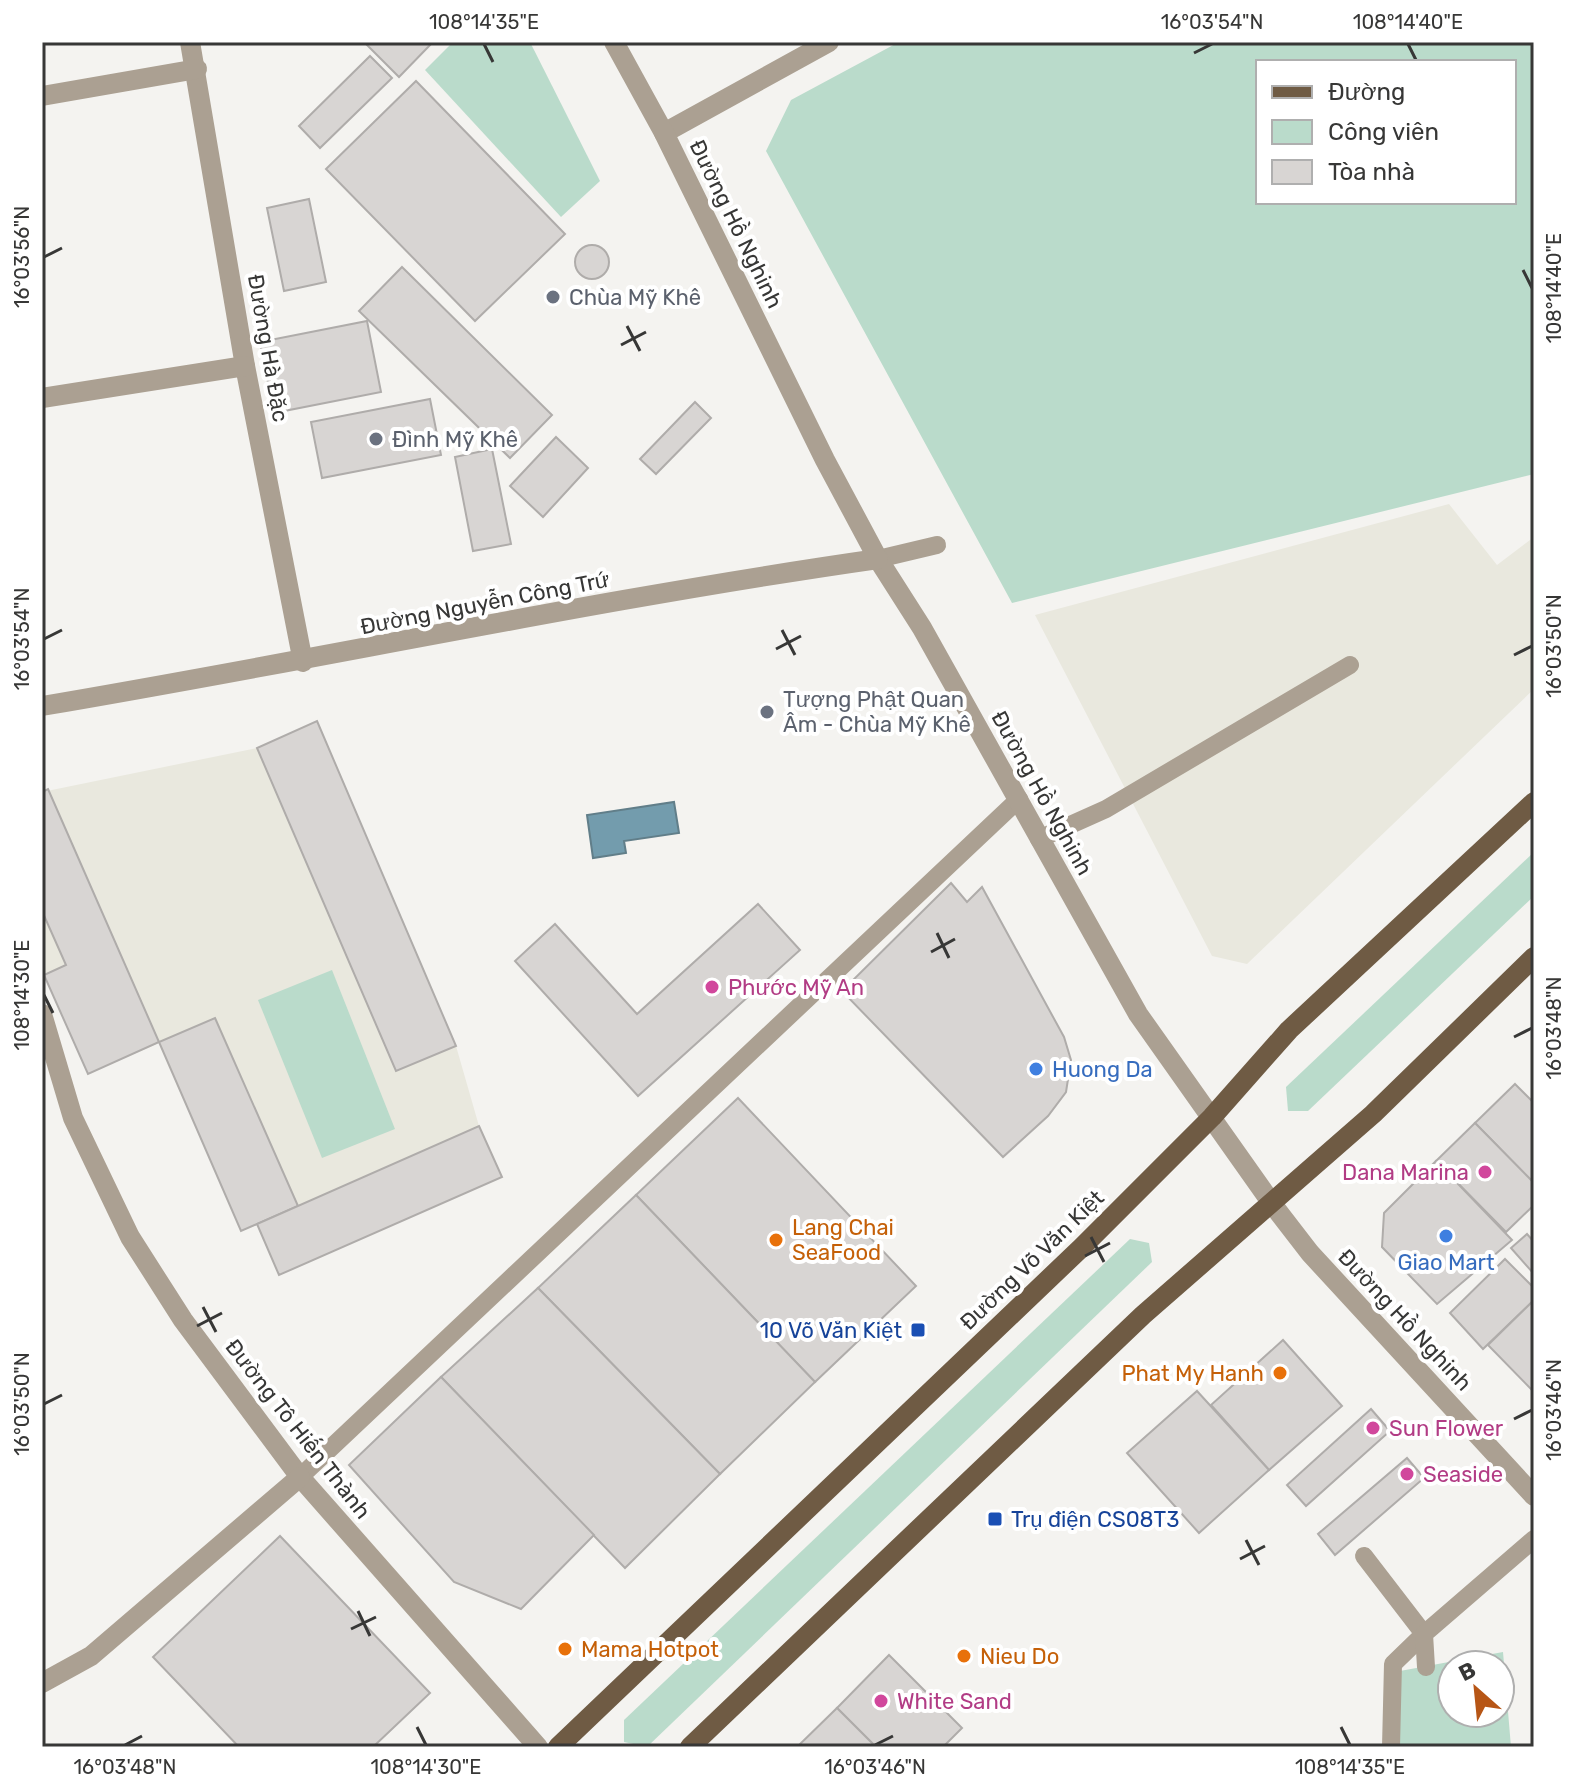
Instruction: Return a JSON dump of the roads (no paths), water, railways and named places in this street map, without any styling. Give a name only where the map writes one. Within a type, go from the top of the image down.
[{"type":"main road","name":"Đường Võ Văn Kiệt","points":[[558,1747],[1069,1260],[1212,1117],[1289,1030],[1534,802]]},
{"type":"main road","points":[[690,1747],[1143,1315],[1273,1205],[1373,1114],[1534,957]]},
{"type":"street","name":"Đường Hà Đặc","points":[[190,42],[245,366],[303,662]]},
{"type":"street","name":"Đường Hồ Nghinh","points":[[614,42],[664,133],[825,460],[878,559],[1019,799],[1138,1014],[1310,1253],[1534,1496]]},
{"type":"street","points":[[664,133],[829,42]]},
{"type":"street","points":[[42,96],[197,69]]},
{"type":"street","points":[[42,398],[245,366]]},
{"type":"street","name":"Đường Nguyễn Công Trứ","points":[[42,706],[303,662],[743,578],[878,559]]},
{"type":"street","name":"Đường Tô Hiến Thành","points":[[42,1015],[73,1118],[130,1237],[183,1320],[300,1477],[538,1747]]},
{"type":"street","points":[[42,1683],[91,1656],[300,1477]]},
{"type":"lane","name":"Đường Nguyễn Công Trứ","points":[[878,559],[937,545]]},
{"type":"lane","points":[[1039,839],[1106,809],[1350,665]]},
{"type":"lane","points":[[300,1477],[1019,799]]},
{"type":"lane","points":[[1391,1747],[1393,1664],[1534,1539]]},
{"type":"lane","points":[[1364,1556],[1424,1634],[1426,1667]]},
{"type":"water","points":[[674,802],[679,833],[624,841],[626,853],[593,858],[587,815]]},
{"type":"place","name":"Chùa Mỹ Khê","points":[[553,297]]},
{"type":"place","name":"Đình Mỹ Khê","points":[[376,439]]},
{"type":"place","name":"Tượng Phật Quan Âm - Chùa Mỹ Khê","points":[[767,712]]},
{"type":"place","name":"Phước Mỹ An","points":[[712,987]]},
{"type":"place","name":"Huong Da","points":[[1036,1069]]},
{"type":"place","name":"Dana Marina","points":[[1485,1172]]},
{"type":"place","name":"Giao Mart","points":[[1446,1236]]},
{"type":"place","name":"Lang Chai SeaFood","points":[[776,1240]]},
{"type":"place","name":"10 Võ Văn Kiệt","points":[[918,1330]]},
{"type":"place","name":"Phat My Hanh","points":[[1280,1373]]},
{"type":"place","name":"Sun Flower","points":[[1373,1428]]},
{"type":"place","name":"Seaside","points":[[1407,1474]]},
{"type":"place","name":"Trụ điện CS08T3","points":[[995,1519]]},
{"type":"place","name":"Mama Hotpot","points":[[565,1649]]},
{"type":"place","name":"Nieu Do","points":[[964,1656]]},
{"type":"place","name":"White Sand","points":[[881,1701]]}]
